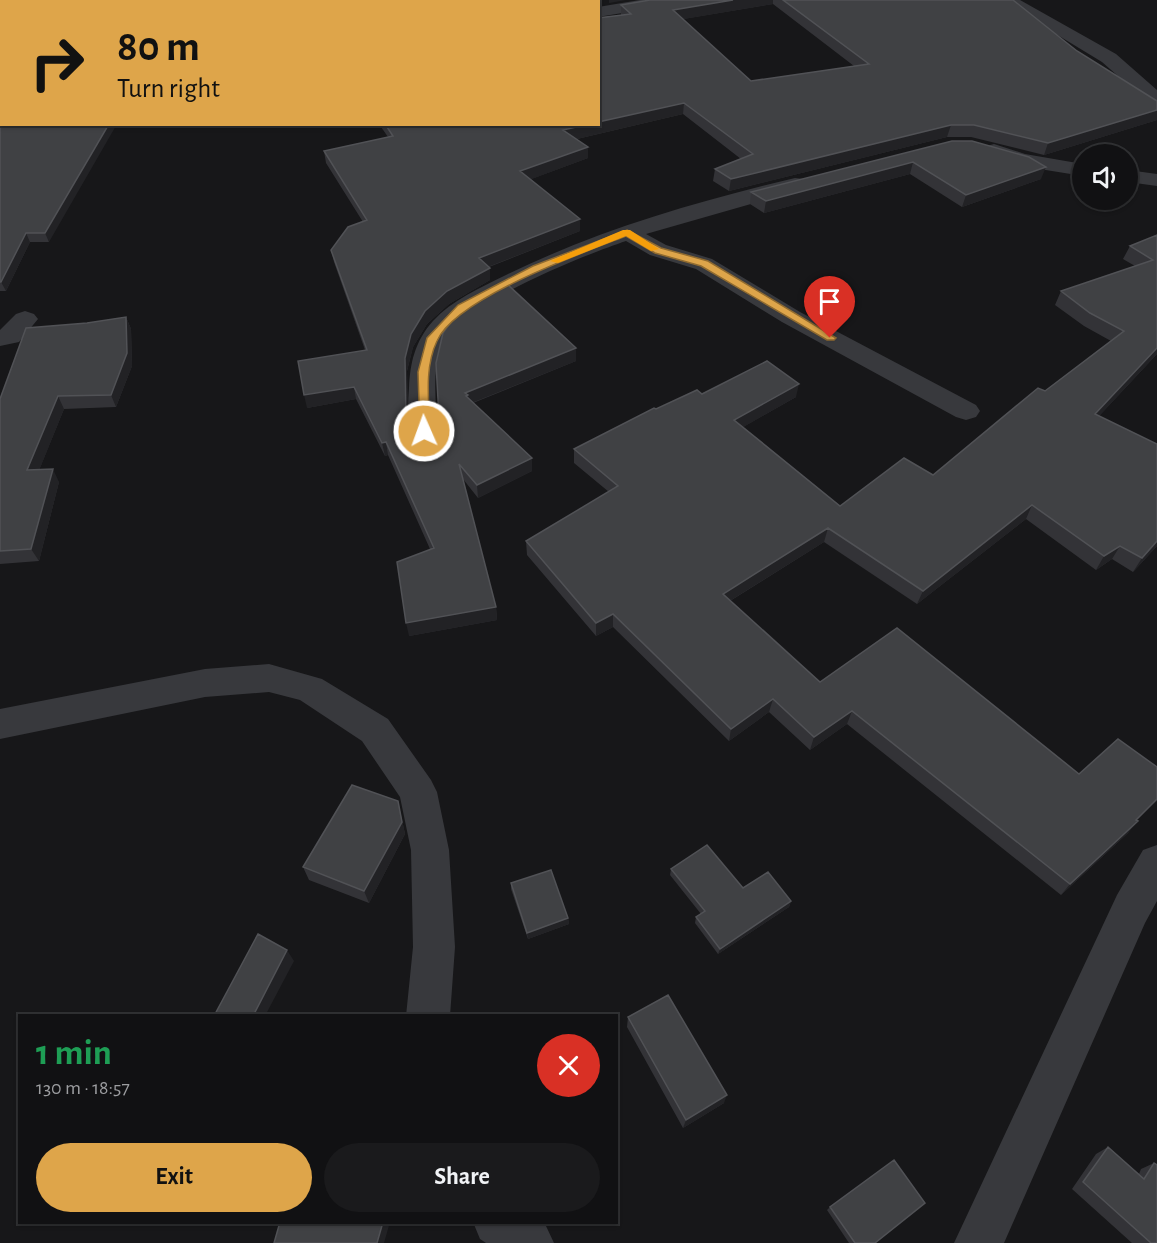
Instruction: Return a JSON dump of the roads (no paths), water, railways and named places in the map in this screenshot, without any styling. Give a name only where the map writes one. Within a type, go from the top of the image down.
[{"type":"street","points":[[600,12],[671,0]]},
{"type":"street","points":[[1008,0],[1109,58],[1157,100]]},
{"type":"street","points":[[970,145],[1021,160],[1072,168]]},
{"type":"street","points":[[1138,177],[1157,180]]},
{"type":"street","points":[[424,431],[423,372],[432,338],[461,307],[537,268],[627,232],[695,210],[820,178]]},
{"type":"street","points":[[627,232],[658,250],[704,264],[792,316],[966,411]]},
{"type":"street","points":[[0,338],[10,337],[25,319]]},
{"type":"street","points":[[0,724],[205,683],[269,678],[310,689],[375,730],[418,792],[430,850],[434,947],[428,1014]]},
{"type":"street","points":[[979,1243],[1131,909],[1157,864]]},
{"type":"street","points":[[500,1224],[529,1243]]}]
